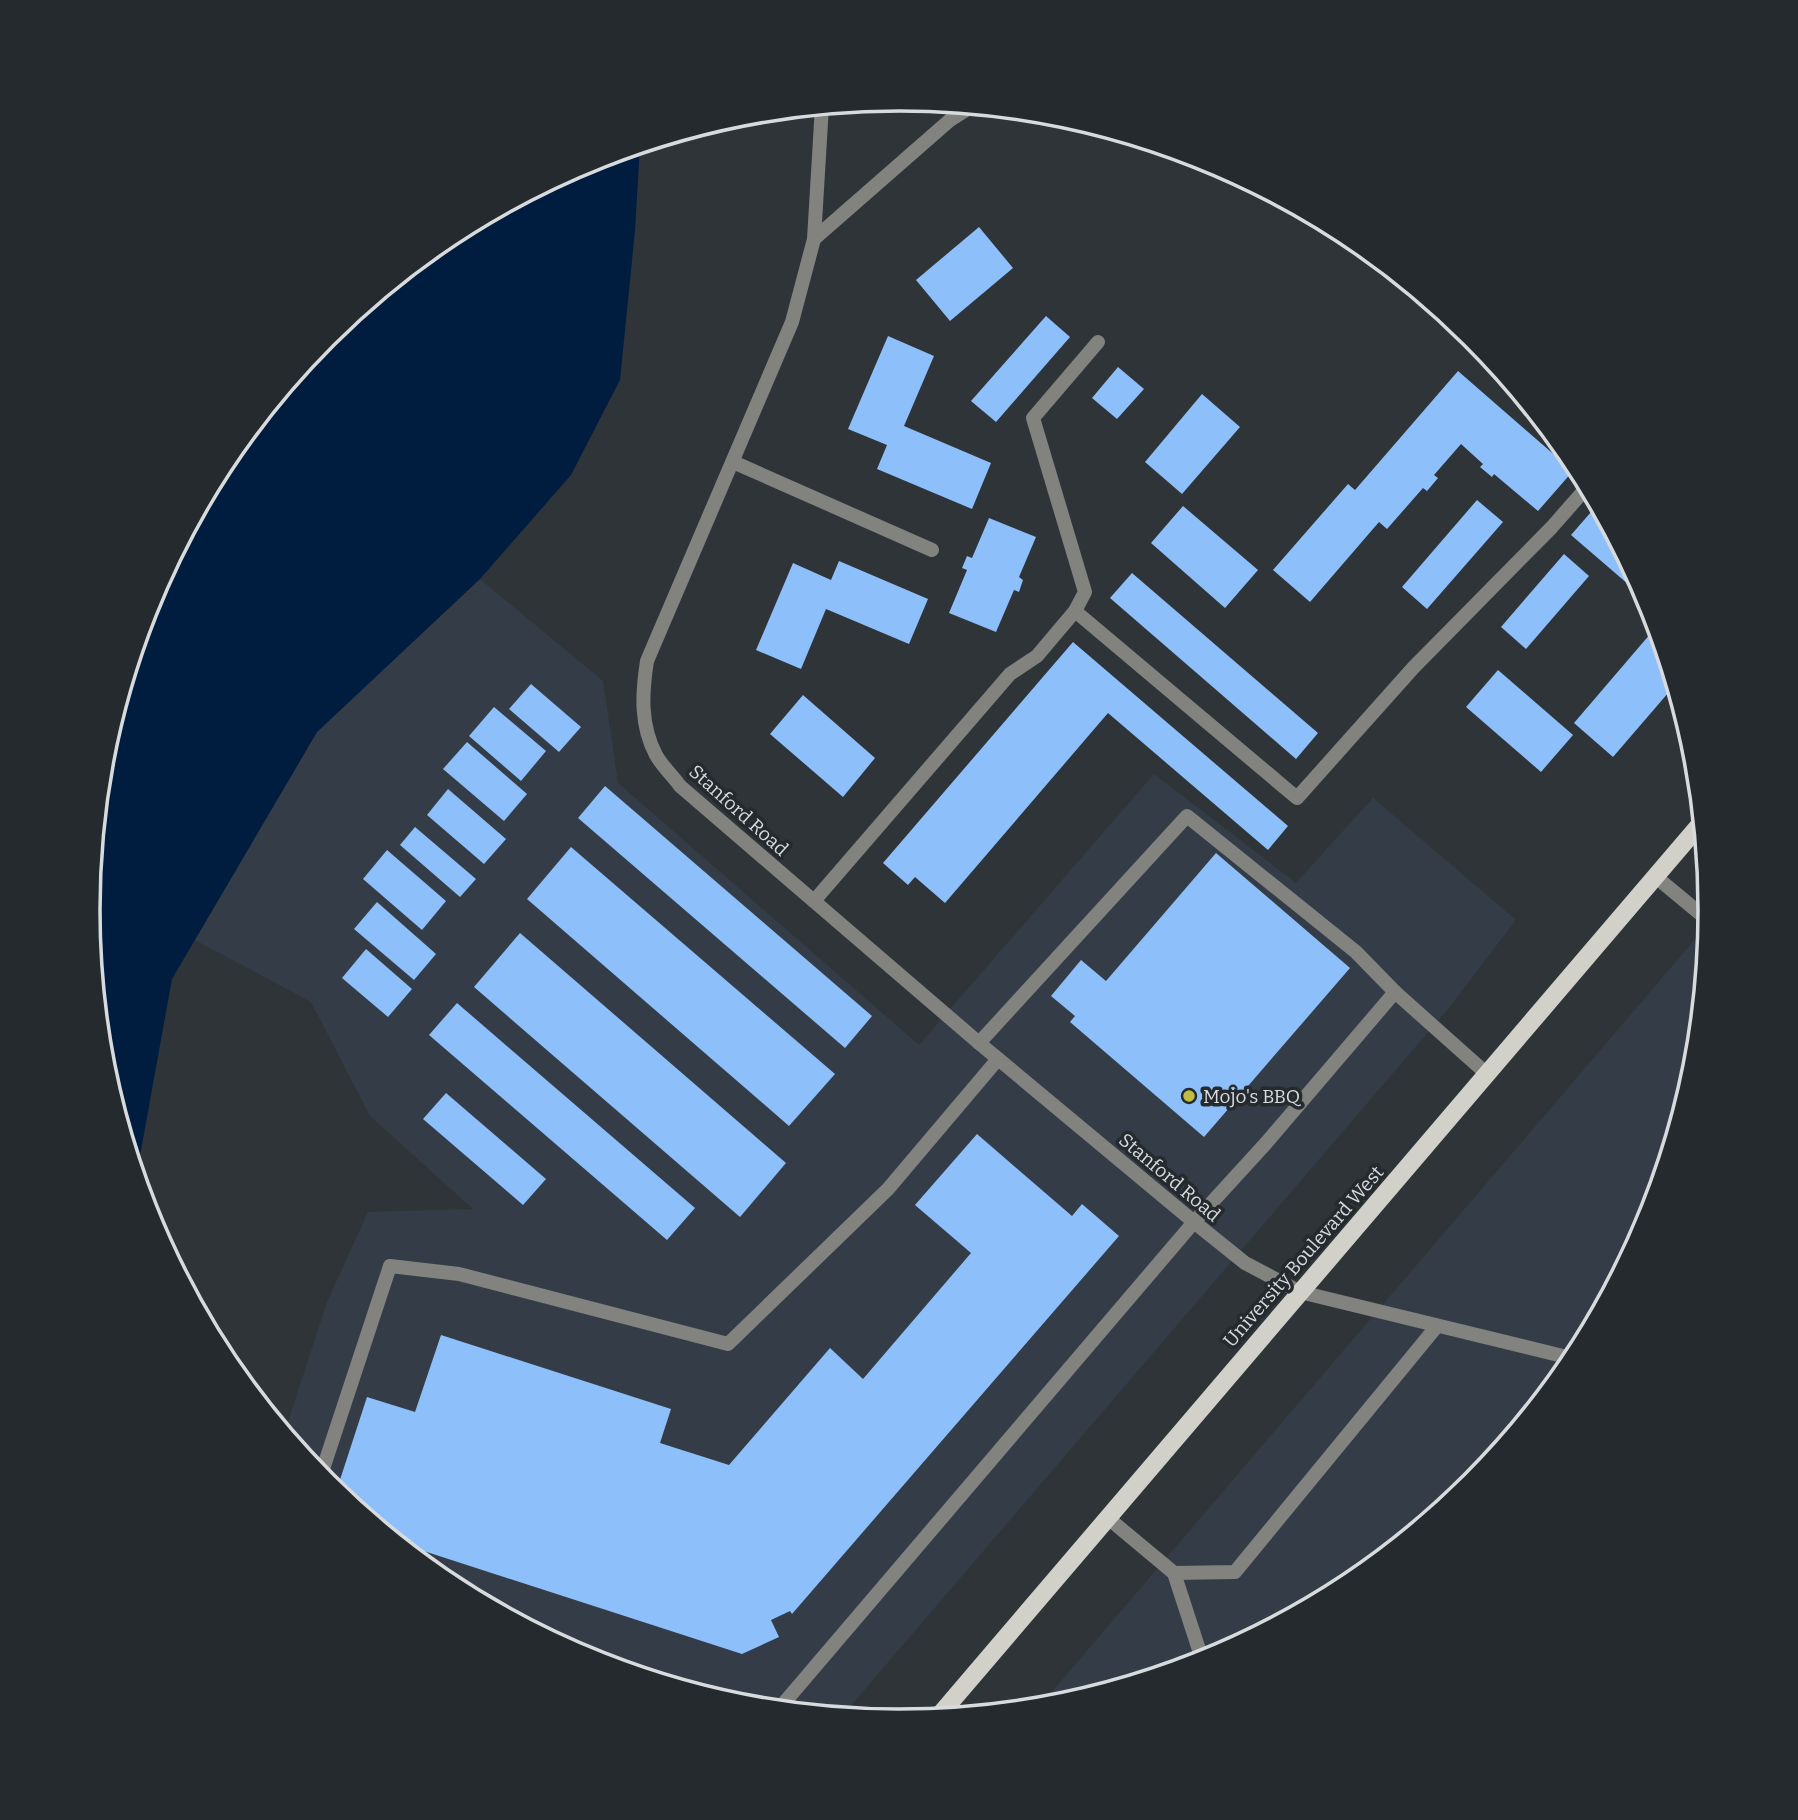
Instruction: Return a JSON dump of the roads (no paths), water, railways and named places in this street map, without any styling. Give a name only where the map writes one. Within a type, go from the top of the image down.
[{"type":"main road","name":"University Boulevard West","points":[[946,1708],[1694,832]]},
{"type":"main road","points":[[960,1707],[968,1682]]},
{"type":"street","points":[[814,239],[961,113]]},
{"type":"street","name":"Stanford Road","points":[[821,115],[814,239],[792,322],[647,661],[641,693],[645,721],[656,755],[680,786],[979,1043],[1245,1263],[1300,1292],[1563,1356]]},
{"type":"street","points":[[814,901],[1010,674],[1037,656],[1075,611],[1085,592],[1033,418],[1098,342]]},
{"type":"street","points":[[733,462],[932,550]]},
{"type":"street","points":[[1075,611],[1297,797],[1413,668],[1581,494]]},
{"type":"street","points":[[979,1043],[1187,816],[1356,952],[1395,992],[1487,1074]]},
{"type":"street","points":[[1656,877],[1698,912]]},
{"type":"street","points":[[786,1701],[1194,1222],[1267,1142],[1395,992]]},
{"type":"street","points":[[324,1465],[390,1266],[459,1274],[728,1345],[888,1189],[998,1059]]},
{"type":"street","points":[[1174,1573],[1235,1572],[1437,1326]]},
{"type":"street","points":[[1108,1518],[1174,1573],[1199,1650]]},
{"type":"water","points":[[639,154],[635,231],[620,380],[571,475],[480,579],[317,732],[172,979],[139,1159],[115,1066],[107,1014],[101,962],[101,858],[115,754],[142,653],[182,557],[207,510],[234,466],[298,383],[372,309],[412,276],[499,218],[546,193]]},
{"type":"place","name":"Mojo's BBQ","points":[[1189,1096]]}]
